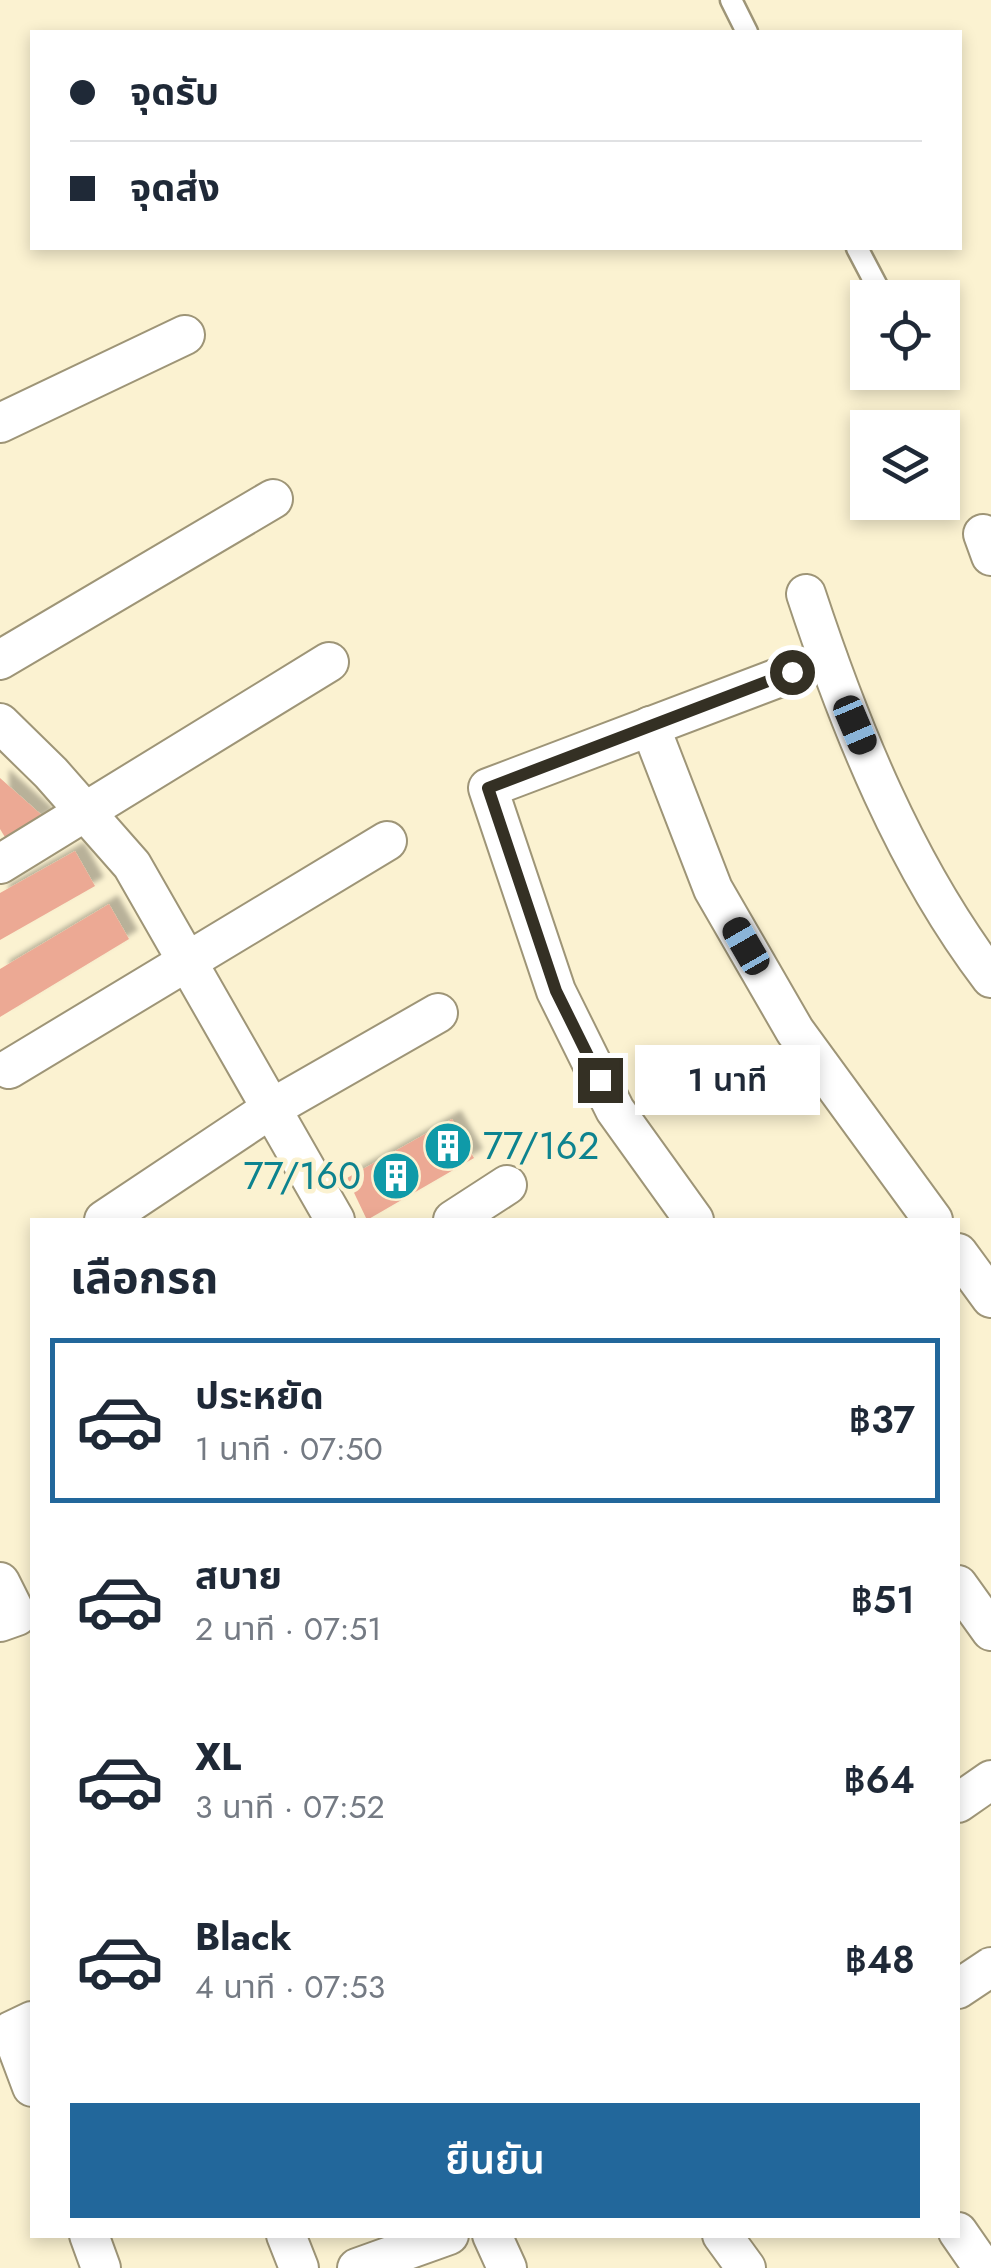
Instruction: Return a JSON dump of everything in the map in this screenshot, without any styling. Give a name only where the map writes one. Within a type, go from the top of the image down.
[{"type":"street","points":[[0,423],[185,335]]},
{"type":"street","points":[[0,660],[273,498]]},
{"type":"street","points":[[806,594],[828,659],[896,824],[991,978]]},
{"type":"street","points":[[693,1218],[614,1110],[556,991],[488,788],[828,659]]},
{"type":"street","points":[[0,864],[328,662]]},
{"type":"street","points":[[0,723],[132,865],[335,1218]]},
{"type":"street","points":[[650,726],[713,889],[731,921],[795,1032],[933,1218]]},
{"type":"street","points":[[9,1069],[386,841]]},
{"type":"street","points":[[107,1218],[272,1108],[438,1013]]},
{"type":"street","points":[[456,1218],[507,1185]]},
{"type":"street","points":[[960,1256],[991,1298]]},
{"type":"street","points":[[0,1582],[17,1616],[0,1622]]},
{"type":"street","points":[[960,1588],[991,1631]]},
{"type":"street","points":[[960,1802],[991,1780]]},
{"type":"street","points":[[960,1988],[991,1967]]},
{"type":"street","points":[[30,2022],[11,2031],[30,2082]]},
{"type":"street","points":[[960,2235],[983,2268]]},
{"type":"street","points":[[90,2238],[101,2268]]},
{"type":"street","points":[[287,2238],[299,2268]]},
{"type":"street","points":[[357,2268],[441,2238]]},
{"type":"street","points":[[493,2238],[508,2268]]},
{"type":"street","points":[[724,2238],[746,2268]]},
{"type":"lane","points":[[731,0],[746,30]]},
{"type":"lane","points":[[859,250],[874,280]]},
{"type":"building","points":[[0,778],[45,818],[8,842],[0,829]]},
{"type":"building","points":[[75,851],[95,886],[0,940],[0,893]]},
{"type":"building","points":[[109,904],[129,939],[0,1017],[0,969]]},
{"type":"building","points":[[452,1119],[474,1158],[370,1218],[366,1218],[347,1178]]},
{"type":"place","name":"77/162","points":[[448,1146]]},
{"type":"place","name":"77/160","points":[[396,1176]]},
{"type":"route","points":[[600,1080],[556,991],[488,788],[792,672]]}]
